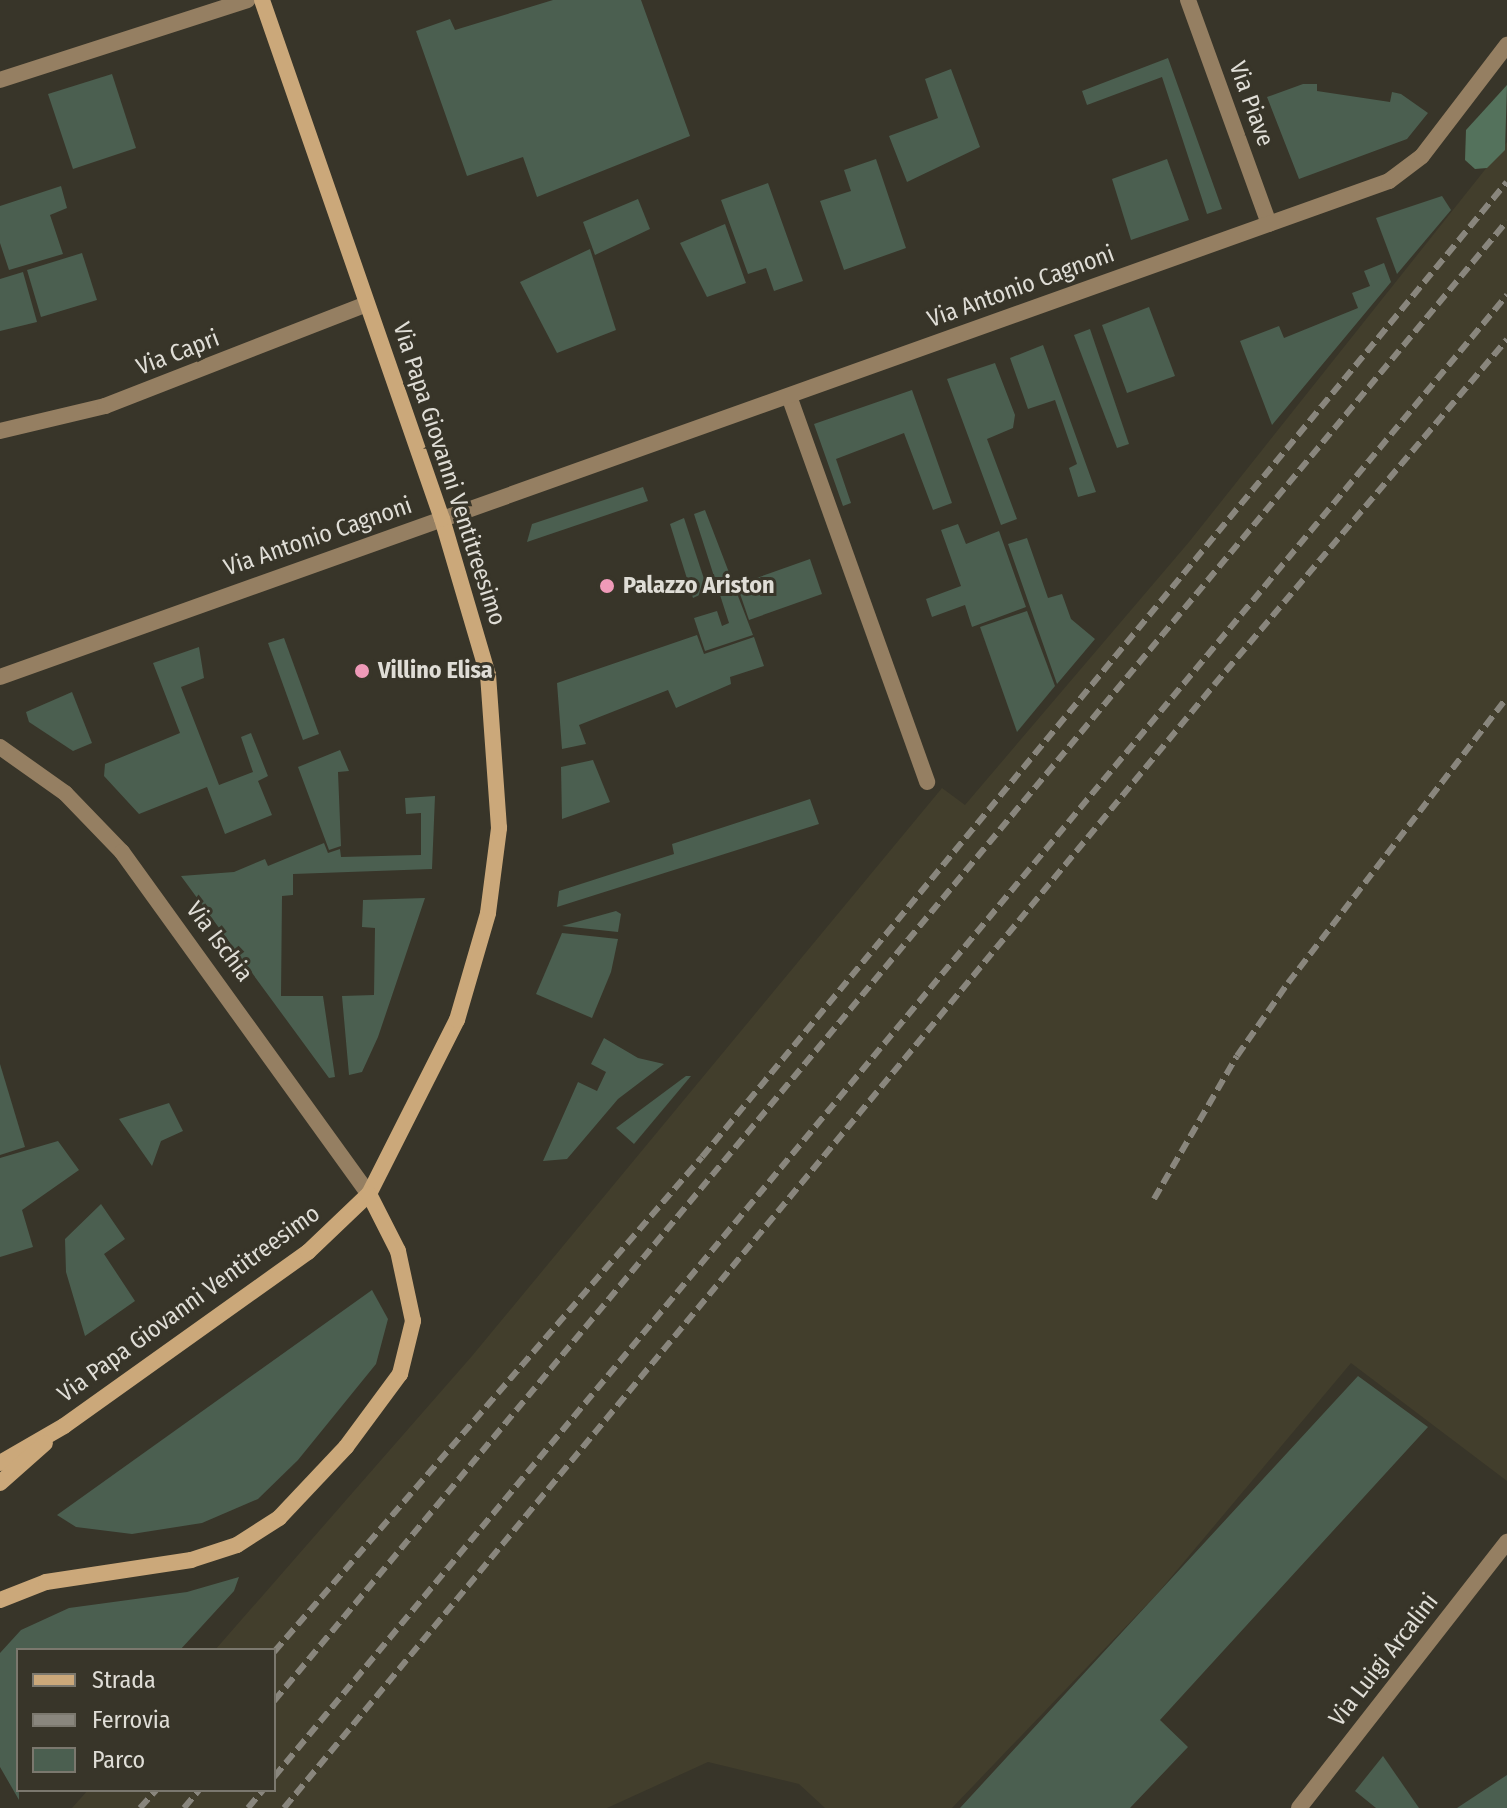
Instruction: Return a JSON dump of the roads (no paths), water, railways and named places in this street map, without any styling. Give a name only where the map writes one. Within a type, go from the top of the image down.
[{"type":"street","points":[[0,80],[247,0]]},
{"type":"street","name":"Via Papa Giovanni Ventitreesimo","points":[[0,1463],[64,1426],[308,1252],[369,1194],[457,1020],[480,950],[496,863],[498,777],[488,675],[442,519],[262,0]]},
{"type":"street","name":"Via Piave","points":[[1188,0],[1269,224]]},
{"type":"street","name":"Via Antonio Cagnoni","points":[[0,677],[1269,224],[1406,171],[1507,45]]},
{"type":"street","name":"Via Capri","points":[[0,431],[105,406],[367,304]]},
{"type":"street","points":[[789,396],[927,782]]},
{"type":"street","name":"Via Ischia","points":[[0,747],[65,793],[122,852],[369,1194]]},
{"type":"street","points":[[0,1600],[46,1582],[191,1560],[237,1545],[279,1518],[346,1447],[400,1374],[413,1321],[398,1251],[369,1194]]},
{"type":"street","name":"Via Papa Giovanni Ventitreesimo","points":[[0,1483],[64,1426]]},
{"type":"street","name":"Via Luigi Arcalini","points":[[1299,1808],[1507,1542]]},
{"type":"railway","points":[[276,1650],[702,1157],[1507,182]]},
{"type":"railway","points":[[276,1699],[1507,221]]},
{"type":"railway","points":[[276,1775],[1507,295]]},
{"type":"railway","points":[[284,1808],[1214,685],[1507,339]]},
{"type":"railway","points":[[1154,1199],[1237,1056],[1288,983],[1507,698]]},
{"type":"railway","points":[[140,1808],[154,1792]]},
{"type":"railway","points":[[184,1808],[197,1792]]},
{"type":"railway","points":[[248,1808],[261,1792]]},
{"type":"place","name":"Palazzo Ariston","points":[[607,586]]},
{"type":"place","name":"Villino Elisa","points":[[362,671]]}]
